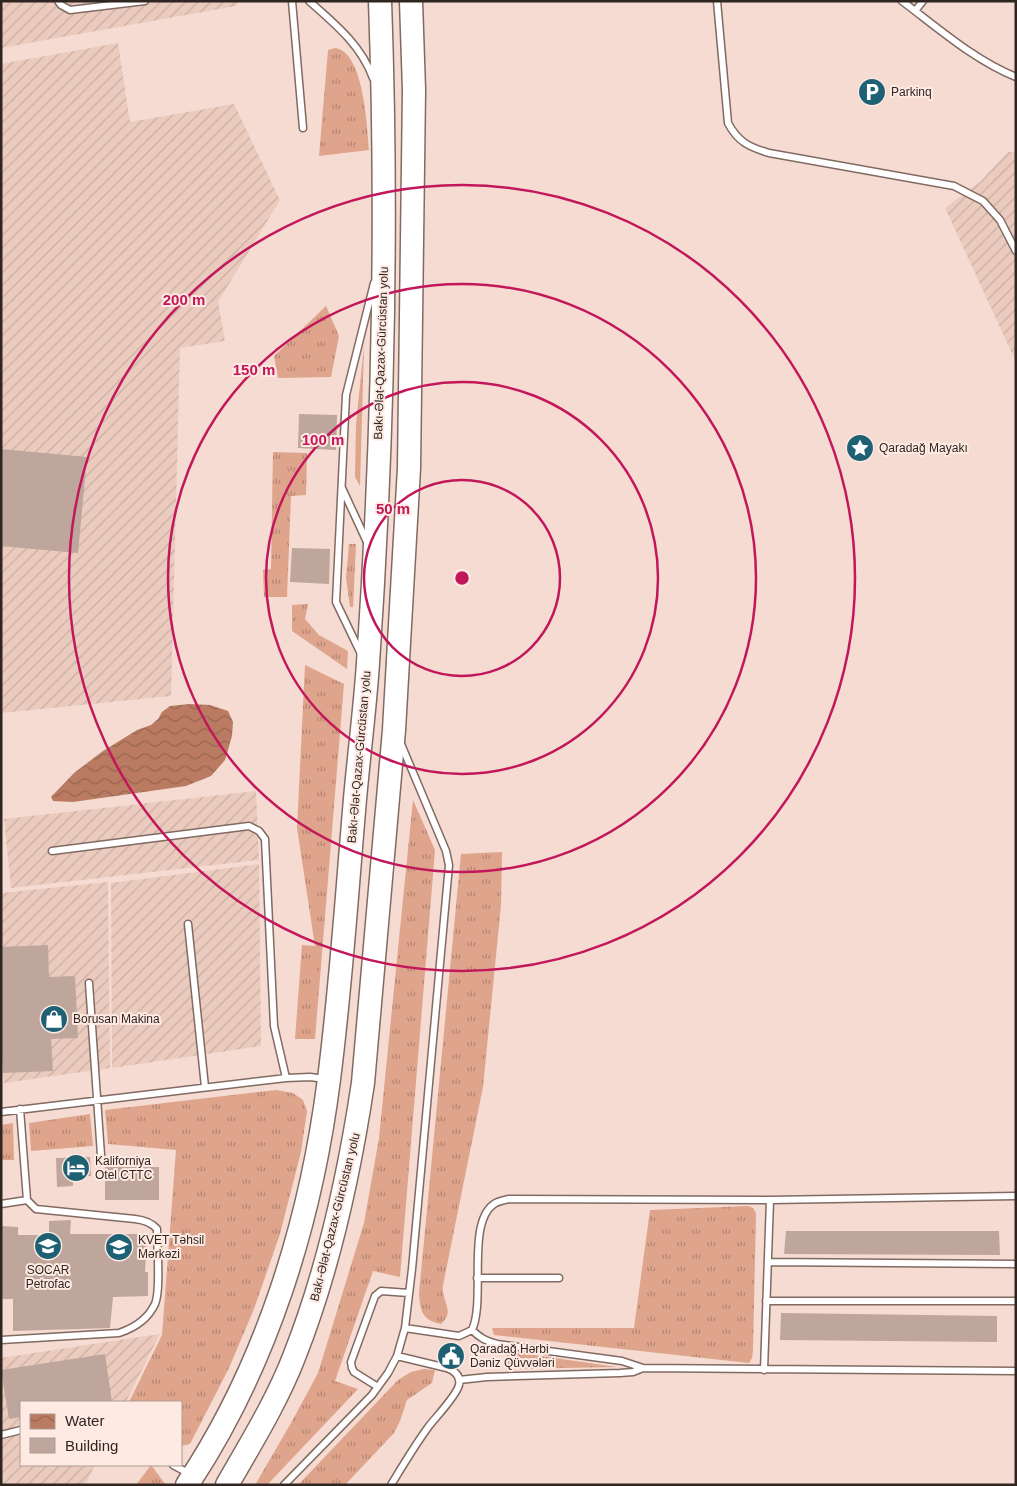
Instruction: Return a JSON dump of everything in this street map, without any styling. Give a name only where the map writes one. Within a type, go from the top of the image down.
[{"type":"highway","name":"Bakı-Ələt-Qazax-Gürcüstan yolu","points":[[190,1480],[242,1387],[279,1298],[298,1239],[319,1140],[329,1080],[368,667],[374,559],[384,240],[384,106],[380,1]]},
{"type":"highway","name":"Bakı-Ələt-Qazax-Gürcüstan yolu","points":[[227,1485],[273,1403],[294,1358],[313,1306],[345,1184],[363,1083],[394,730],[409,468],[414,90],[411,1]]},
{"type":"lane","points":[[58,1],[60,5],[70,10],[145,1]]},
{"type":"lane","points":[[292,1],[304,128]]},
{"type":"lane","points":[[309,1],[353,42],[368,62],[384,106]]},
{"type":"lane","points":[[717,1],[728,123],[735,136],[751,147],[769,153],[954,186],[984,201],[1000,220],[1016,251]]},
{"type":"lane","points":[[902,1],[979,58],[995,68],[1016,77]]},
{"type":"lane","points":[[915,11],[923,1]]},
{"type":"lane","points":[[368,667],[336,602],[348,384],[384,240]]},
{"type":"lane","points":[[342,486],[374,559]]},
{"type":"lane","points":[[284,1485],[378,1387],[397,1356],[405,1328],[449,865],[446,850],[394,730]]},
{"type":"lane","points":[[52,851],[249,826],[259,831],[265,839],[274,1026],[286,1078]]},
{"type":"lane","points":[[188,924],[205,1087]]},
{"type":"lane","points":[[89,983],[101,1156]]},
{"type":"lane","points":[[1,1112],[286,1078],[310,1077],[329,1080]]},
{"type":"lane","points":[[1,1340],[119,1333],[133,1328],[145,1318],[155,1304],[157,1293],[157,1229],[153,1224],[135,1219],[36,1209],[27,1200],[20,1110]]},
{"type":"lane","points":[[405,1328],[459,1336],[472,1330],[477,1316],[477,1278],[482,1220],[495,1203],[509,1199],[770,1200],[1016,1196]]},
{"type":"lane","points":[[1,1204],[27,1200]]},
{"type":"lane","points":[[764,1370],[770,1200]]},
{"type":"lane","points":[[768,1262],[1016,1264]]},
{"type":"lane","points":[[477,1278],[559,1278]]},
{"type":"lane","points":[[378,1387],[354,1372],[352,1362],[375,1296],[381,1291],[409,1293]]},
{"type":"lane","points":[[766,1302],[1016,1301]]},
{"type":"lane","points":[[472,1330],[479,1337],[496,1344],[622,1361],[643,1368],[1016,1371]]},
{"type":"lane","points":[[391,1485],[429,1426],[459,1387],[459,1380],[454,1371],[397,1356]]},
{"type":"lane","points":[[459,1380],[487,1377],[620,1373],[633,1372],[643,1368]]},
{"type":"lane","points":[[1,1435],[20,1430]]},
{"type":"lane","points":[[174,1466],[190,1480]]},
{"type":"shaded area","points":[[1,1],[239,1],[236,6],[1,48]]},
{"type":"shaded area","points":[[118,43],[130,122],[234,104],[280,200],[218,302],[225,341],[180,348],[171,696],[1,713],[1,64]]},
{"type":"shaded area","points":[[1008,152],[1016,152],[1016,362],[945,208],[980,182]]},
{"type":"shaded area","points":[[256,791],[259,860],[11,888],[4,819]]},
{"type":"shaded area","points":[[259,864],[261,1046],[112,1068],[111,883]]},
{"type":"shaded area","points":[[108,882],[110,1068],[4,1083],[1,1038],[1,893]]},
{"type":"shaded area","points":[[160,1334],[126,1401],[20,1401],[20,1466],[94,1466],[85,1485],[1,1485],[1,1358]]},
{"type":"green space","points":[[335,48],[345,53],[352,62],[358,76],[365,108],[369,150],[319,156],[328,50]]},
{"type":"green space","points":[[326,306],[339,336],[331,377],[278,378],[274,356]]},
{"type":"green space","points":[[364,345],[360,486],[355,477],[356,425]]},
{"type":"green space","points":[[273,452],[307,453],[306,495],[291,496],[287,597],[264,597],[263,570],[271,569]]},
{"type":"green space","points":[[349,544],[356,544],[353,607],[350,607],[346,578]]},
{"type":"green space","points":[[308,604],[305,619],[319,635],[348,651],[347,669],[292,631],[292,605]]},
{"type":"green space","points":[[305,665],[344,684],[315,1039],[295,1039],[302,945],[315,946],[297,828]]},
{"type":"green space","points":[[413,800],[435,850],[400,1277],[373,1271],[335,1381],[358,1389],[267,1485],[255,1485],[318,1373],[364,1223],[379,1138]]},
{"type":"green space","points":[[502,852],[501,905],[483,1087],[443,1285],[448,1310],[441,1324],[430,1320],[423,1314],[419,1293],[461,854]]},
{"type":"green space","points":[[276,1090],[293,1093],[303,1100],[307,1111],[301,1152],[280,1234],[254,1309],[229,1368],[190,1444],[182,1446],[182,1401],[129,1401],[162,1335],[176,1150],[108,1144],[105,1110]]},
{"type":"green space","points":[[90,1114],[93,1146],[31,1151],[29,1123]]},
{"type":"green space","points":[[13,1123],[14,1160],[1,1160],[1,1125]]},
{"type":"green space","points":[[748,1206],[753,1208],[756,1213],[753,1350],[749,1363],[494,1335],[492,1328],[634,1328],[650,1210]]},
{"type":"green space","points":[[507,1351],[617,1367],[506,1369]]},
{"type":"green space","points":[[424,1369],[435,1370],[432,1383],[407,1400],[394,1433],[345,1485],[298,1485],[398,1380],[411,1372]]},
{"type":"green space","points":[[152,1466],[166,1485],[136,1485]]},
{"type":"water","points":[[210,705],[228,711],[233,722],[232,736],[225,760],[211,776],[186,786],[73,802],[53,801],[51,797],[74,773],[103,751],[137,730],[151,725],[170,706]]},
{"type":"building","points":[[299,414],[337,415],[336,450],[298,448]]},
{"type":"building","points":[[1,449],[87,457],[78,553],[1,546]]},
{"type":"building","points":[[292,548],[330,549],[329,584],[290,582]]},
{"type":"building","points":[[48,945],[49,977],[75,976],[78,1038],[51,1039],[53,1071],[3,1073],[1,947]]},
{"type":"building","points":[[90,1157],[91,1176],[73,1177],[73,1186],[57,1187],[56,1158]]},
{"type":"building","points":[[105,1167],[159,1167],[159,1200],[105,1200]]},
{"type":"building","points":[[71,1220],[70,1234],[147,1234],[145,1272],[148,1272],[148,1296],[113,1297],[110,1328],[13,1331],[13,1299],[1,1299],[1,1226],[18,1227],[18,1235],[49,1235],[49,1221]]},
{"type":"building","points":[[786,1231],[999,1231],[1000,1255],[784,1254]]},
{"type":"building","points":[[781,1313],[997,1316],[997,1342],[780,1340]]},
{"type":"building","points":[[446,1347],[460,1351],[457,1364],[443,1361]]},
{"type":"building","points":[[105,1354],[112,1401],[20,1401],[20,1417],[9,1419],[1,1370]]},
{"type":"place","name":"Parkinq","points":[[872,92]]},
{"type":"place","name":"Qaradağ Mayakı","points":[[860,448]]},
{"type":"place","name":"Borusan Makina","points":[[54,1019]]},
{"type":"place","name":"Kaliforniya Otel CTTC","points":[[76,1168]]},
{"type":"place","name":"SOCAR Petrofac","points":[[48,1246]]},
{"type":"place","name":"KVET Təhsil Mərkəzi","points":[[119,1247]]},
{"type":"place","name":"Qaradağ Hərbi Dəniz Qüvvələri","points":[[451,1356]]}]
